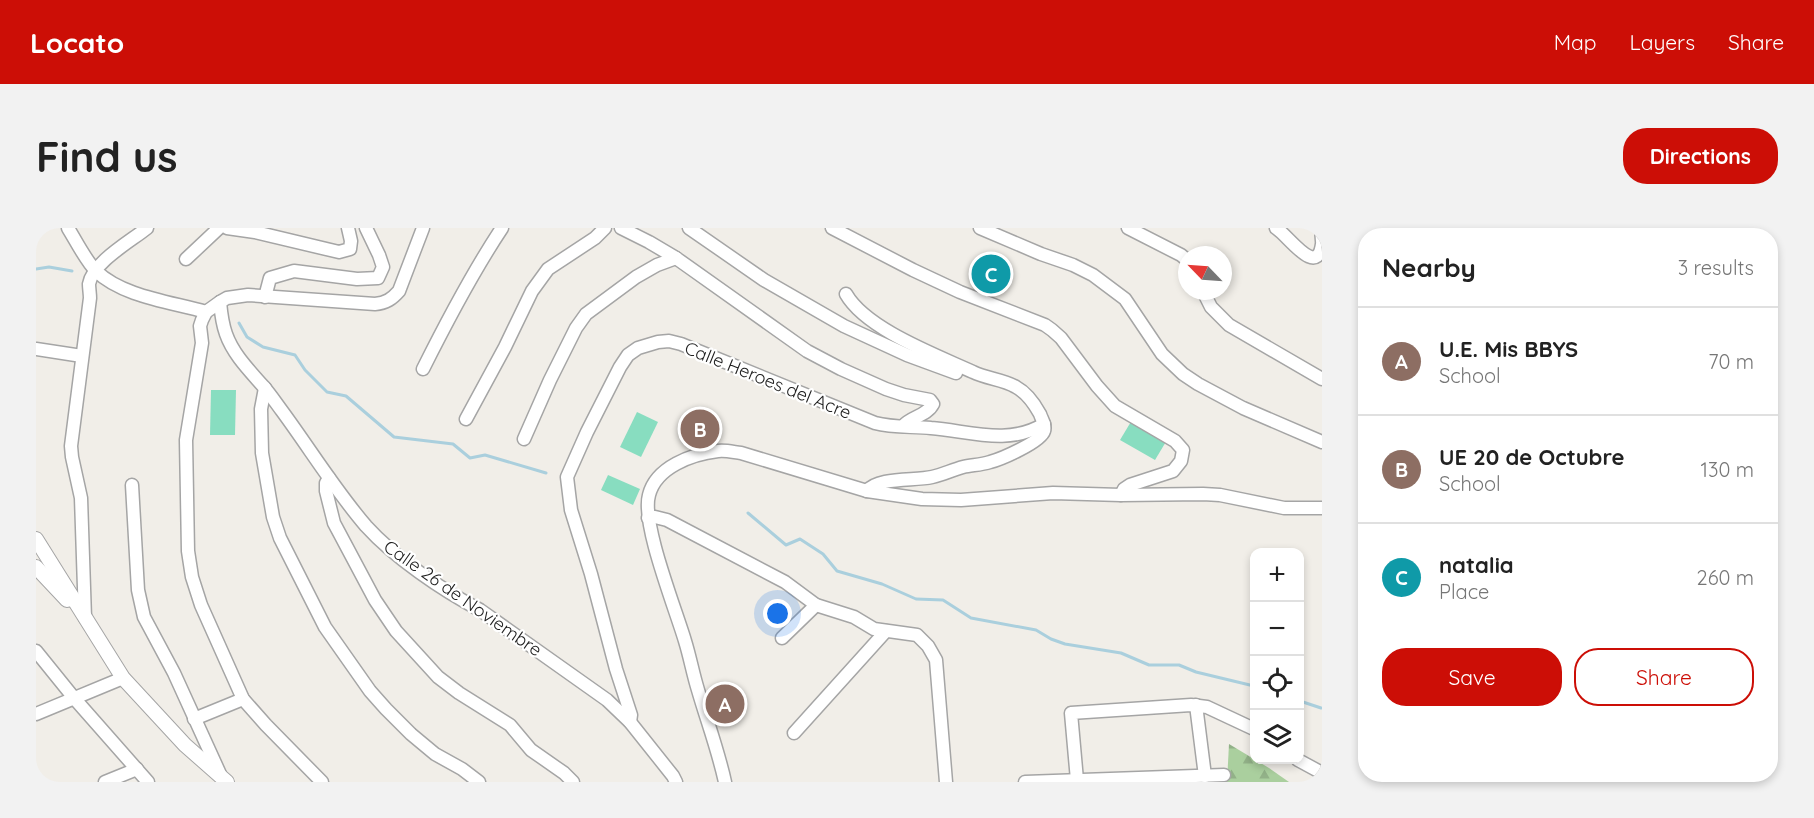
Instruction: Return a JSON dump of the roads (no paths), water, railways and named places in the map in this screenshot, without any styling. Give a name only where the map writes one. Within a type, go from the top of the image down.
[{"type":"street","points":[[68,228],[95,271],[116,285],[146,296],[206,312]]},
{"type":"street","points":[[85,619],[81,498],[71,446],[90,298],[89,284],[95,271],[108,257],[147,228]]},
{"type":"street","points":[[186,259],[219,228]]},
{"type":"street","points":[[227,228],[255,232],[339,252],[350,249],[348,228]]},
{"type":"street","points":[[265,297],[270,278],[294,271],[357,279],[378,278],[383,267],[366,228]]},
{"type":"street","points":[[322,782],[243,699],[201,605],[192,576],[188,551],[186,440],[202,344],[200,326],[206,312],[220,302],[227,298],[248,295],[375,304],[388,301],[399,291],[423,228]]},
{"type":"street","points":[[423,369],[453,311],[502,228]]},
{"type":"street","points":[[466,419],[532,291],[548,269],[595,238],[605,228]]},
{"type":"street","points":[[621,228],[676,258],[807,351],[886,389],[930,400],[933,404],[930,409],[908,420],[903,426]]},
{"type":"street","points":[[689,228],[764,280],[844,326],[907,355],[992,387],[1004,387],[1007,382]]},
{"type":"street","points":[[832,228],[960,292],[1045,325],[1061,338],[1115,406],[1180,446],[1183,450],[1181,461],[1173,471],[1130,485],[1121,495]]},
{"type":"street","points":[[980,228],[1041,254],[1074,265],[1093,275],[1125,299],[1162,354],[1183,374],[1243,408],[1322,442]]},
{"type":"street","points":[[1128,228],[1178,253]]},
{"type":"street","points":[[1276,228],[1306,256],[1312,258],[1321,253],[1321,228]]},
{"type":"street","points":[[524,440],[550,380],[576,328],[586,314],[636,277],[676,258]]},
{"type":"street","points":[[846,294],[864,316],[899,337],[979,375],[1017,387],[1033,402],[1045,429],[1043,435],[1035,441],[990,462],[963,467],[932,477],[872,485],[867,491]]},
{"type":"street","points":[[1208,300],[1211,307],[1229,325],[1322,379]]},
{"type":"street","name":"Calle 26 de Noviembre","points":[[220,302],[224,327],[231,347],[265,388],[367,527],[396,554],[458,599],[480,610],[608,700],[630,722],[676,782]]},
{"type":"street","name":"Calle Heroes del Acre","points":[[630,722],[631,715],[571,510],[567,477],[628,355],[648,344],[669,341],[706,353],[885,426],[1004,436],[1022,433],[1044,424]]},
{"type":"street","points":[[36,349],[82,356]]},
{"type":"street","points":[[265,388],[261,409],[262,453],[273,517],[280,538],[326,627],[369,691],[386,709],[435,754],[462,769],[479,782]]},
{"type":"street","points":[[725,782],[648,518],[648,496],[656,478],[697,454],[720,451],[741,453],[867,491],[922,499],[961,500],[1053,493],[1220,495],[1284,508],[1322,508]]},
{"type":"street","points":[[329,478],[326,491],[334,523],[375,600],[396,631],[438,677],[510,725],[531,750],[573,782]]},
{"type":"street","points":[[132,485],[138,590],[144,617],[174,673],[224,779]]},
{"type":"street","points":[[648,518],[656,517],[667,520],[687,530],[785,582],[816,605],[854,617],[870,627],[917,635],[928,646],[936,660],[946,782]]},
{"type":"street","points":[[36,539],[123,678],[162,722],[224,779]]},
{"type":"street","points":[[36,567],[85,619]]},
{"type":"street","points":[[782,638],[816,605]]},
{"type":"street","points":[[794,733],[886,631]]},
{"type":"street","points":[[36,651],[148,782]]},
{"type":"street","points":[[36,714],[123,678]]},
{"type":"street","points":[[194,719],[243,699]]},
{"type":"street","points":[[1196,705],[1205,776]]},
{"type":"street","points":[[1077,780],[1071,713],[1196,705],[1207,707],[1250,727]]},
{"type":"street","points":[[1304,762],[1322,773]]},
{"type":"street","points":[[105,782],[137,769]]},
{"type":"street","points":[[1025,782],[1224,775]]},
{"type":"waterway","points":[[36,269],[49,267],[72,271]]},
{"type":"waterway","points":[[239,323],[247,337],[263,347],[295,355],[305,370],[327,392],[346,396],[394,437],[453,444],[470,458],[485,455],[546,473]]},
{"type":"waterway","points":[[748,513],[786,545],[800,539],[823,554],[837,571],[882,584],[916,599],[943,600],[971,618],[1036,630],[1065,644],[1121,653],[1149,665],[1179,665],[1196,672],[1250,685]]},
{"type":"waterway","points":[[1304,702],[1321,708]]},
{"type":"place","name":"natalia","points":[[991,274]]},
{"type":"place","name":"UE 20 de Octubre","points":[[700,429]]},
{"type":"place","name":"U.E. Mis BBYS","points":[[725,704]]}]
